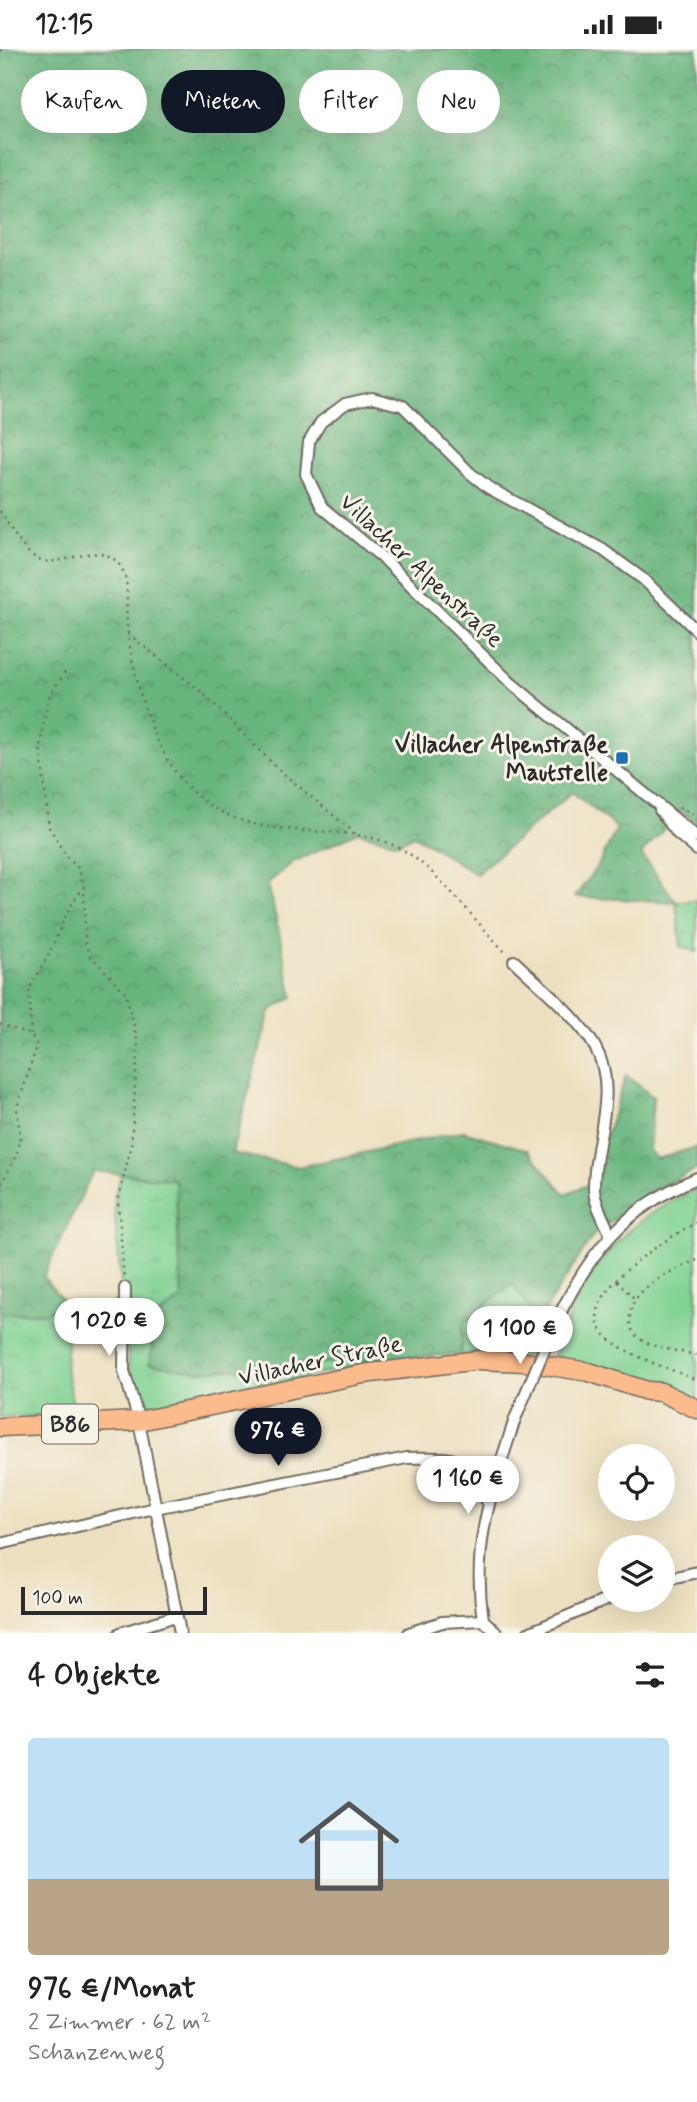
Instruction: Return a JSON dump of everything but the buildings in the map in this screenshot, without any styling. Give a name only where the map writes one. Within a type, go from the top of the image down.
[{"type":"main road","name":"Villacher Straße","points":[[0,1427],[139,1421],[363,1374],[479,1360],[525,1362],[589,1372],[647,1391],[661,1392],[697,1409]]},
{"type":"main road","name":"Villacher Straße","points":[[647,1391],[655,1400],[697,1422]]},
{"type":"street","name":"Villacher Alpenstraße","points":[[697,631],[643,579],[603,550],[489,488],[470,473],[403,406],[372,398],[345,404],[321,422],[309,442],[306,474],[322,507],[385,560],[510,682],[697,837]]},
{"type":"street","name":"Villacher Alpenstraße","points":[[659,808],[670,825],[697,849]]},
{"type":"street","points":[[514,961],[559,1005],[595,1047],[605,1075],[606,1101],[594,1191],[610,1234]]},
{"type":"street","points":[[497,1633],[483,1620],[478,1564],[488,1503],[515,1419],[554,1326],[575,1283],[610,1234],[635,1211],[667,1191],[697,1178]]},
{"type":"street","points":[[125,1288],[124,1371],[139,1421],[180,1633]]},
{"type":"street","points":[[0,1544],[155,1508],[407,1458],[449,1458],[469,1468],[488,1503]]},
{"type":"street","points":[[675,1577],[697,1572]]},
{"type":"street","points":[[528,1633],[598,1603]]},
{"type":"street","points":[[120,1633],[176,1616]]},
{"type":"street","points":[[410,1633],[442,1622],[483,1620]]},
{"type":"path","points":[[0,51],[6,49]]},
{"type":"path","points":[[0,512],[30,554],[39,559],[94,553],[111,557],[120,565],[126,587],[132,666],[157,738],[177,774],[200,799],[232,818],[265,828],[359,836],[401,849],[430,869],[514,961]]},
{"type":"path","points":[[128,633],[202,692],[278,769],[359,836]]},
{"type":"path","points":[[65,673],[48,698],[40,746],[49,827],[66,856],[79,869],[84,888],[85,942],[90,955],[126,993],[138,1044],[131,1147],[118,1201],[125,1288]]},
{"type":"path","points":[[0,1186],[16,1157],[20,1137],[17,1108],[37,1045],[31,1035],[29,989],[50,954],[68,910],[84,888]]},
{"type":"path","points":[[0,1024],[31,1035]]},
{"type":"path","points":[[697,1222],[637,1260],[617,1281],[598,1308],[597,1319],[605,1335],[627,1350],[697,1380]]},
{"type":"path","points":[[697,1260],[668,1275],[634,1299],[629,1323],[640,1339],[697,1355]]},
{"type":"path","points":[[617,1281],[634,1299]]},
{"type":"green space","points":[[0,49],[697,49],[697,824],[681,810],[641,854],[676,902],[575,897],[599,864],[617,828],[572,792],[476,874],[414,835],[398,843],[358,832],[293,862],[268,883],[293,997],[270,1011],[232,1153],[299,1167],[463,1131],[528,1150],[565,1194],[590,1184],[626,1075],[653,1097],[649,1150],[656,1159],[697,1147],[697,1169],[656,1188],[594,1234],[538,1321],[512,1283],[463,1323],[461,1354],[198,1371],[149,1364],[157,1316],[182,1299],[175,1180],[93,1171],[43,1277],[65,1303],[45,1313],[0,1313]]},
{"type":"green space","points":[[697,900],[697,952],[681,946],[676,902]]},
{"type":"green space","points":[[122,1174],[175,1180],[182,1299],[198,1371],[390,1359],[153,1410],[142,1404],[129,1369],[115,1218],[114,1197]]},
{"type":"green space","points":[[697,1189],[697,1406],[602,1370],[553,1356],[579,1296],[602,1259],[632,1228],[649,1215]]},
{"type":"green space","points":[[512,1283],[538,1321],[533,1356],[461,1354],[463,1323]]},
{"type":"green space","points":[[65,1303],[79,1323],[68,1330],[65,1367],[75,1414],[0,1417],[0,1313],[45,1312]]},
{"type":"place","name":"Villacher Alpenstraße Mautstelle","points":[[622,758]]}]
